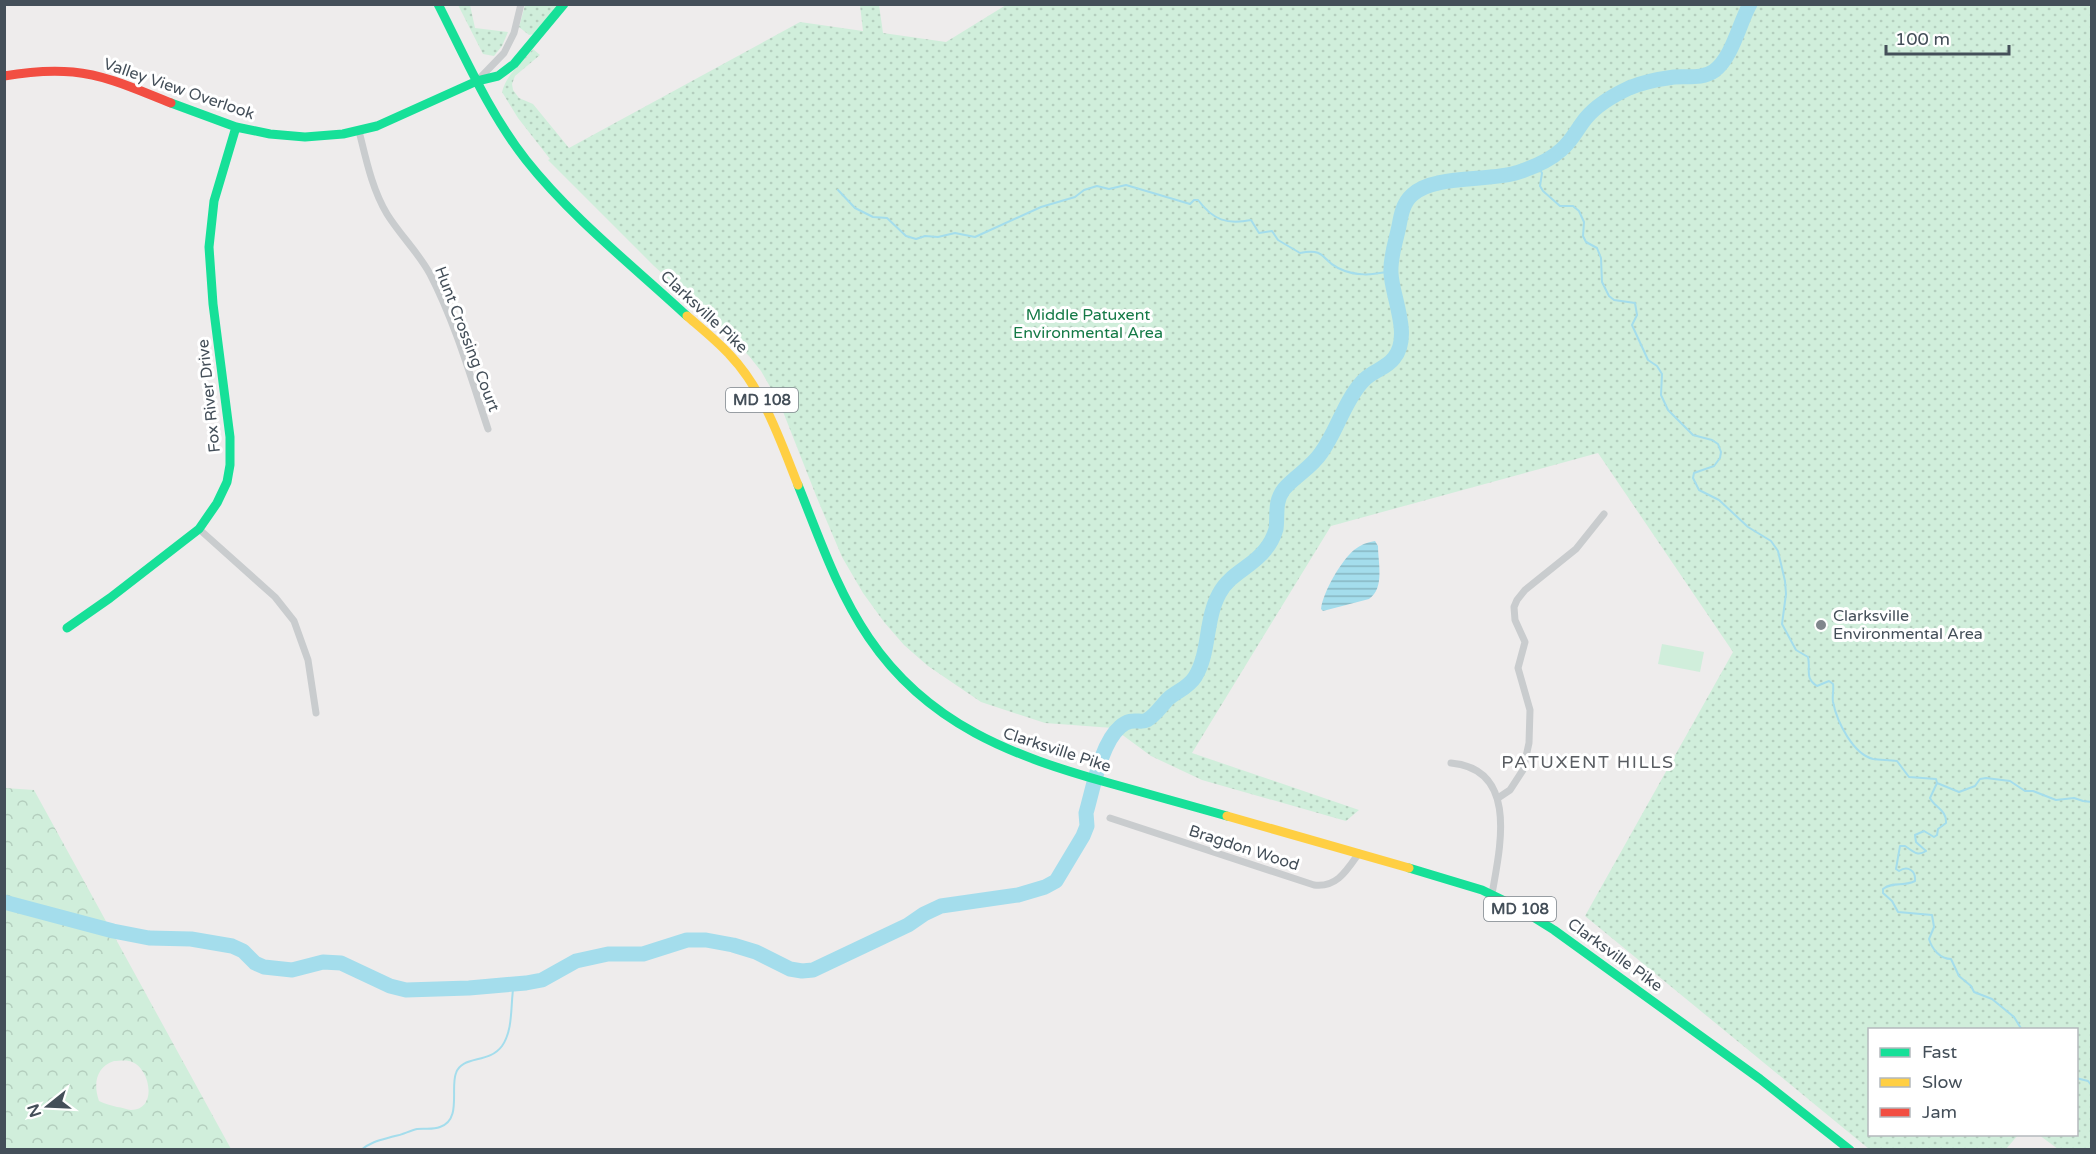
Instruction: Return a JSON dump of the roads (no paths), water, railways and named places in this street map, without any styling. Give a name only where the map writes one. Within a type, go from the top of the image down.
[{"type":"main road","name":"Clarksville Pike","points":[[438,4],[503,129],[539,175],[584,220],[722,347],[756,388],[769,413],[844,596],[862,628],[885,660],[920,696],[970,733],[1013,754],[1492,894],[1566,937],[1760,1079],[1850,1149]]},
{"type":"main road","name":"Valley View Overlook","points":[[4,76],[55,70],[92,75],[236,127],[270,134],[305,137],[359,131],[389,121],[477,81],[498,76],[514,64],[564,4]]},
{"type":"main road","name":"Fox River Drive","points":[[67,628],[199,530],[224,491],[231,460],[231,443],[210,272],[209,231],[212,207],[236,127]]},
{"type":"street","points":[[477,81],[504,53],[514,33],[520,4]]},
{"type":"street","name":"Hunt Crossing Court","points":[[359,131],[380,199],[394,224],[423,263],[437,290],[488,429]]},
{"type":"street","points":[[1498,798],[1510,790],[1523,770],[1529,743],[1530,710],[1518,668],[1524,642],[1515,620],[1516,600],[1576,549],[1604,514]]},
{"type":"street","points":[[199,530],[275,597],[291,615],[305,648],[316,713]]},
{"type":"street","points":[[1452,763],[1464,764],[1477,770],[1490,782],[1498,798],[1501,826],[1492,894]]},
{"type":"street","name":"Bragdon Wood","points":[[1110,818],[1314,885],[1336,881],[1343,876],[1359,854]]},
{"type":"water","points":[[1375,541],[1378,546],[1380,575],[1374,594],[1369,599],[1323,611],[1321,609],[1325,594],[1344,561],[1354,550]]},
{"type":"waterway","points":[[4,902],[113,931],[149,938],[191,939],[232,946],[243,951],[255,963],[264,967],[292,970],[323,962],[341,963],[390,986],[406,990],[526,983],[542,980],[576,961],[608,954],[643,954],[687,940],[706,940],[733,945],[756,952],[790,969],[813,970],[908,925],[941,906],[1018,895],[1045,887],[1056,881],[1083,836],[1087,826],[1086,813],[1098,767],[1113,734],[1128,722],[1144,721],[1150,718],[1168,699],[1186,687],[1195,677],[1203,658],[1211,615],[1223,587],[1260,556],[1269,545],[1276,529],[1278,504],[1284,489],[1321,453],[1350,398],[1362,382],[1391,362],[1399,349],[1400,316],[1392,283],[1391,267],[1404,205],[1409,198],[1421,188],[1434,184],[1507,175],[1536,166],[1565,146],[1595,109],[1623,91],[1657,80],[1710,74],[1726,58],[1750,4]]},
{"type":"waterway","points":[[1537,165],[1542,173],[1540,186],[1543,191],[1560,206],[1573,206],[1579,211],[1584,222],[1583,236],[1586,242],[1597,248],[1601,258],[1602,282],[1609,296],[1614,300],[1635,303],[1637,315],[1632,325],[1648,360],[1657,366],[1662,374],[1661,395],[1668,410],[1693,435],[1718,444],[1721,452],[1720,458],[1714,466],[1694,473],[1693,478],[1699,490],[1719,500],[1748,527],[1771,541],[1778,551],[1786,594],[1782,624],[1796,650],[1808,657],[1809,676],[1813,683],[1817,686],[1829,681],[1833,684],[1835,710],[1847,736],[1866,756],[1873,759],[1897,761],[1909,777],[1936,779],[1937,783],[1930,798],[1945,815],[1946,823],[1938,829],[1934,837],[1924,831],[1915,835],[1916,842],[1926,851],[1923,853],[1900,846],[1896,869],[1911,870],[1915,881],[1887,887],[1883,889],[1883,893],[1892,901],[1898,912],[1932,915],[1934,927],[1929,939],[1934,950],[1943,957],[1951,959],[1959,976],[1971,986],[1974,992],[1992,999],[2014,1017],[2021,1028]]},
{"type":"waterway","points":[[838,190],[855,208],[873,217],[887,218],[906,236],[916,239],[955,233],[975,237],[1041,207],[1075,197],[1084,190],[1097,186],[1109,189],[1126,185],[1190,204],[1198,200],[1209,212],[1228,221],[1251,220],[1259,233],[1272,231],[1278,240],[1300,253],[1319,253],[1333,265],[1351,273],[1391,271]]},
{"type":"waterway","points":[[1937,783],[1959,792],[1975,786],[1980,779],[1986,778],[2010,781],[2025,791],[2033,791],[2056,800],[2074,798],[2092,802]]},
{"type":"waterway","points":[[361,1150],[381,1140],[417,1129],[437,1128],[447,1123],[453,1111],[454,1079],[459,1067],[497,1052],[506,1039],[510,1024],[514,983]]},
{"type":"waterway","points":[[2078,1078],[2088,1081],[2092,1086]]},
{"type":"place","name":"Clarksville Environmental Area","points":[[1821,625]]},
{"type":"district","name":"PATUXENT HILLS","points":[[1588,762]]},
{"type":"park label","name":"Middle Patuxent Environmental Area","points":[[1088,324]]}]
